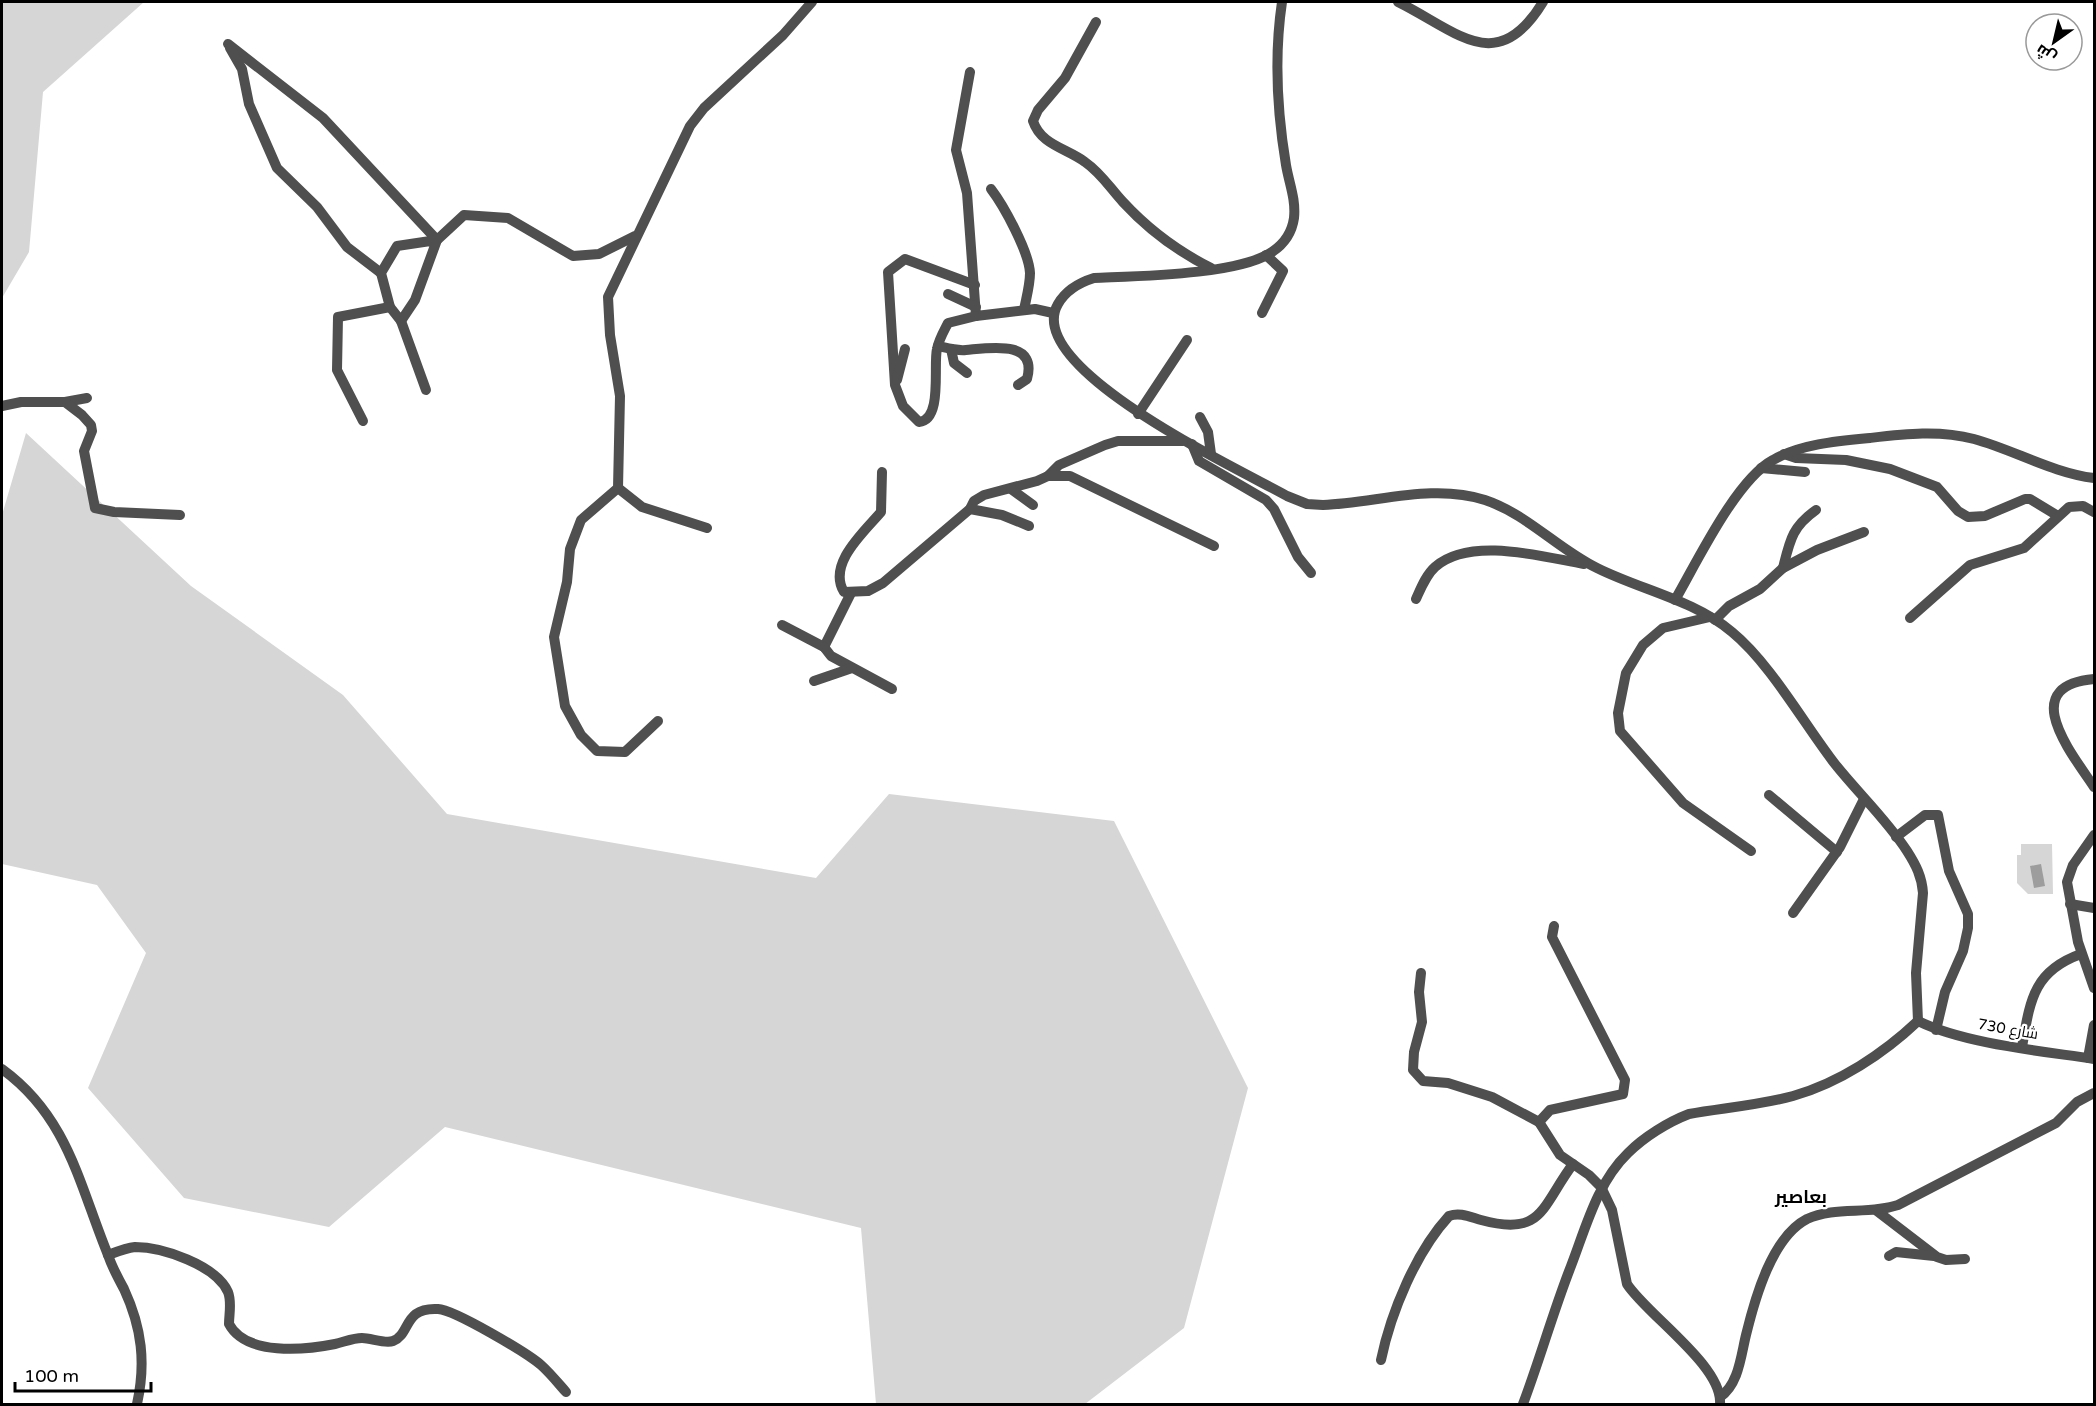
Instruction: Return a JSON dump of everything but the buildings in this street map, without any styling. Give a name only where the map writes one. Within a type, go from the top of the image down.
[{"type":"street","points":[[658,721],[625,752],[597,751],[581,735],[565,706],[554,637],[567,582],[570,549],[581,520],[618,488],[620,396],[610,335],[608,297],[635,236],[690,126],[704,108],[783,35],[812,2]]},
{"type":"street","points":[[1282,2],[1277,91],[1294,208],[1293,220],[1284,241],[1266,255],[1228,267],[1094,278],[1071,288],[1062,297],[1053,313],[1056,336],[1063,349],[1096,381],[1138,414],[1287,496],[1307,504],[1336,505],[1421,494],[1470,496],[1487,500],[1509,511],[1590,564],[1713,618],[1732,632],[1750,650],[1864,799],[1896,837],[1915,865],[1922,881],[1916,973],[1918,1021],[1888,1047],[1826,1084],[1791,1096],[1689,1114],[1673,1120],[1628,1153],[1601,1187],[1548,1325],[1523,1404]]},
{"type":"street","points":[[1398,2],[1473,41],[1490,45],[1518,33],[1530,23],[1543,2]]},
{"type":"street","points":[[1095,22],[1065,78],[1038,110],[1033,121],[1036,130],[1041,137],[1096,170],[1123,202],[1157,233],[1194,260],[1211,268]]},
{"type":"street","points":[[426,390],[401,321],[390,307],[381,273],[347,247],[317,207],[277,168],[249,104],[242,69],[228,44],[323,118],[437,240]]},
{"type":"street","points":[[970,72],[956,150],[967,193],[976,311]]},
{"type":"street","points":[[991,189],[1003,204],[1025,255],[1030,273],[1024,310]]},
{"type":"street","points":[[401,321],[415,300],[437,240],[464,215],[508,218],[573,256],[599,254],[635,236]]},
{"type":"street","points":[[381,273],[397,246],[437,240]]},
{"type":"street","points":[[1262,313],[1283,271],[1266,255]]},
{"type":"street","points":[[975,285],[905,259],[888,272],[895,385],[900,400],[911,416],[919,422],[927,419],[935,399],[938,346],[948,322],[976,311],[1035,309],[1053,313]]},
{"type":"street","points":[[948,294],[976,311]]},
{"type":"street","points":[[363,421],[337,370],[338,317],[390,307]]},
{"type":"street","points":[[1138,414],[1187,340]]},
{"type":"street","points":[[938,346],[951,349],[990,346],[1019,352],[1027,359],[1030,370],[1027,380],[1018,385]]},
{"type":"street","points":[[895,385],[904,349]]},
{"type":"street","points":[[951,349],[954,363],[967,373]]},
{"type":"street","points":[[2,406],[21,402],[65,402],[87,398]]},
{"type":"street","points":[[65,402],[91,424],[92,431],[84,451],[95,508],[125,513],[180,515]]},
{"type":"street","points":[[1200,417],[1208,432],[1211,454]]},
{"type":"street","points":[[1675,600],[1743,487],[1761,468],[1784,454],[1849,440],[1936,433],[1972,439],[2092,480]]},
{"type":"street","points":[[882,472],[881,512],[855,540],[838,578],[844,592],[868,591],[883,583],[970,509],[974,501],[984,495],[1011,489],[1048,476],[1070,460],[1118,441],[1189,443]]},
{"type":"street","points":[[1189,443],[1199,461],[1266,500],[1274,509],[1298,557],[1311,573]]},
{"type":"street","points":[[1784,454],[1796,458],[1846,460],[1890,469],[1936,487],[1958,511],[1968,517],[1985,516],[2025,499],[2030,499],[2058,516]]},
{"type":"street","points":[[1761,468],[1805,472]]},
{"type":"street","points":[[1048,476],[1070,476],[1214,546]]},
{"type":"street","points":[[618,488],[642,507],[707,528]]},
{"type":"street","points":[[1011,489],[1033,505]]},
{"type":"street","points":[[1910,618],[1970,564],[2024,548],[2058,516],[2076,505],[2094,512]]},
{"type":"street","points":[[970,509],[1002,515],[1029,526]]},
{"type":"street","points":[[1783,568],[1789,544],[1800,521],[1816,510]]},
{"type":"street","points":[[1751,850],[1683,803],[1620,731],[1618,713],[1624,681],[1634,656],[1663,628],[1713,618],[1729,606],[1760,589],[1783,568],[1817,550],[1864,532]]},
{"type":"street","points":[[1416,599],[1436,565],[1464,554],[1485,550],[1512,551],[1590,564]]},
{"type":"street","points":[[824,648],[851,593]]},
{"type":"street","points":[[782,625],[824,648],[831,656],[892,689]]},
{"type":"street","points":[[814,681],[852,668]]},
{"type":"street","points":[[2094,680],[2072,682],[2063,687],[2055,696],[2052,706],[2063,738],[2094,787]]},
{"type":"street","points":[[1769,795],[1837,852]]},
{"type":"street","points":[[1793,913],[1837,852],[1864,799]]},
{"type":"street","points":[[1896,837],[1925,815],[1938,815],[1949,871],[1968,914],[1967,940],[1942,1001],[1935,1030]]},
{"type":"street","points":[[2094,834],[2069,871],[2067,882],[2081,954],[2094,988]]},
{"type":"street","points":[[2070,904],[2094,908]]},
{"type":"street","points":[[1539,1122],[1550,1110],[1623,1094],[1625,1088],[1625,1080],[1552,936],[1554,926]]},
{"type":"street","points":[[2022,1047],[2032,1000],[2040,984],[2055,966],[2081,954]]},
{"type":"street","points":[[1421,974],[1419,993],[1422,1022],[1413,1070],[1423,1081],[1448,1083],[1492,1097],[1539,1122],[1560,1155],[1601,1187],[1612,1210],[1627,1284],[1634,1294],[1663,1319],[1692,1351],[1720,1401],[1734,1382],[1756,1303],[1774,1255],[1785,1236],[1806,1220],[1818,1215],[1877,1211],[1898,1205],[2056,1123],[2077,1102],[2094,1093]]},
{"type":"street","name":"شارع 730","points":[[1918,1021],[1935,1030],[2091,1059]]},
{"type":"street","points":[[2091,1059],[2094,1025]]},
{"type":"street","points":[[2,1069],[22,1084],[59,1130],[74,1162],[108,1255],[131,1306],[142,1340],[143,1368],[137,1404]]},
{"type":"street","points":[[1381,1360],[1393,1315],[1425,1249],[1449,1216],[1462,1214],[1500,1225],[1523,1225],[1542,1211],[1573,1164]]},
{"type":"street","points":[[1877,1211],[1937,1257]]},
{"type":"street","points":[[108,1255],[133,1247],[146,1248],[172,1253],[202,1267],[220,1281],[228,1293],[229,1324],[233,1331],[241,1338],[270,1348],[333,1344],[359,1338],[389,1342],[396,1340],[410,1318],[422,1309],[440,1309],[465,1319],[530,1357],[566,1392]]},
{"type":"street","points":[[1889,1256],[1896,1252],[1908,1252],[1965,1259]]},
{"type":"shaded area","points":[[2,2],[144,2],[43,92],[29,252],[2,298]]},
{"type":"shaded area","points":[[26,433],[191,586],[343,695],[447,814],[816,878],[889,794],[1114,821],[1248,1088],[1184,1328],[1085,1404],[876,1404],[861,1228],[445,1127],[329,1227],[184,1198],[88,1088],[146,953],[97,885],[2,864],[2,515]]},
{"type":"shaded area","points":[[2021,844],[2052,844],[2053,894],[2028,894],[2017,883],[2017,855],[2021,855]]},
{"type":"shaded area","points":[[2041,864],[2045,886],[2034,888],[2030,866]]},
{"type":"district","name":"بعاصير","points":[[1801,1197]]}]
